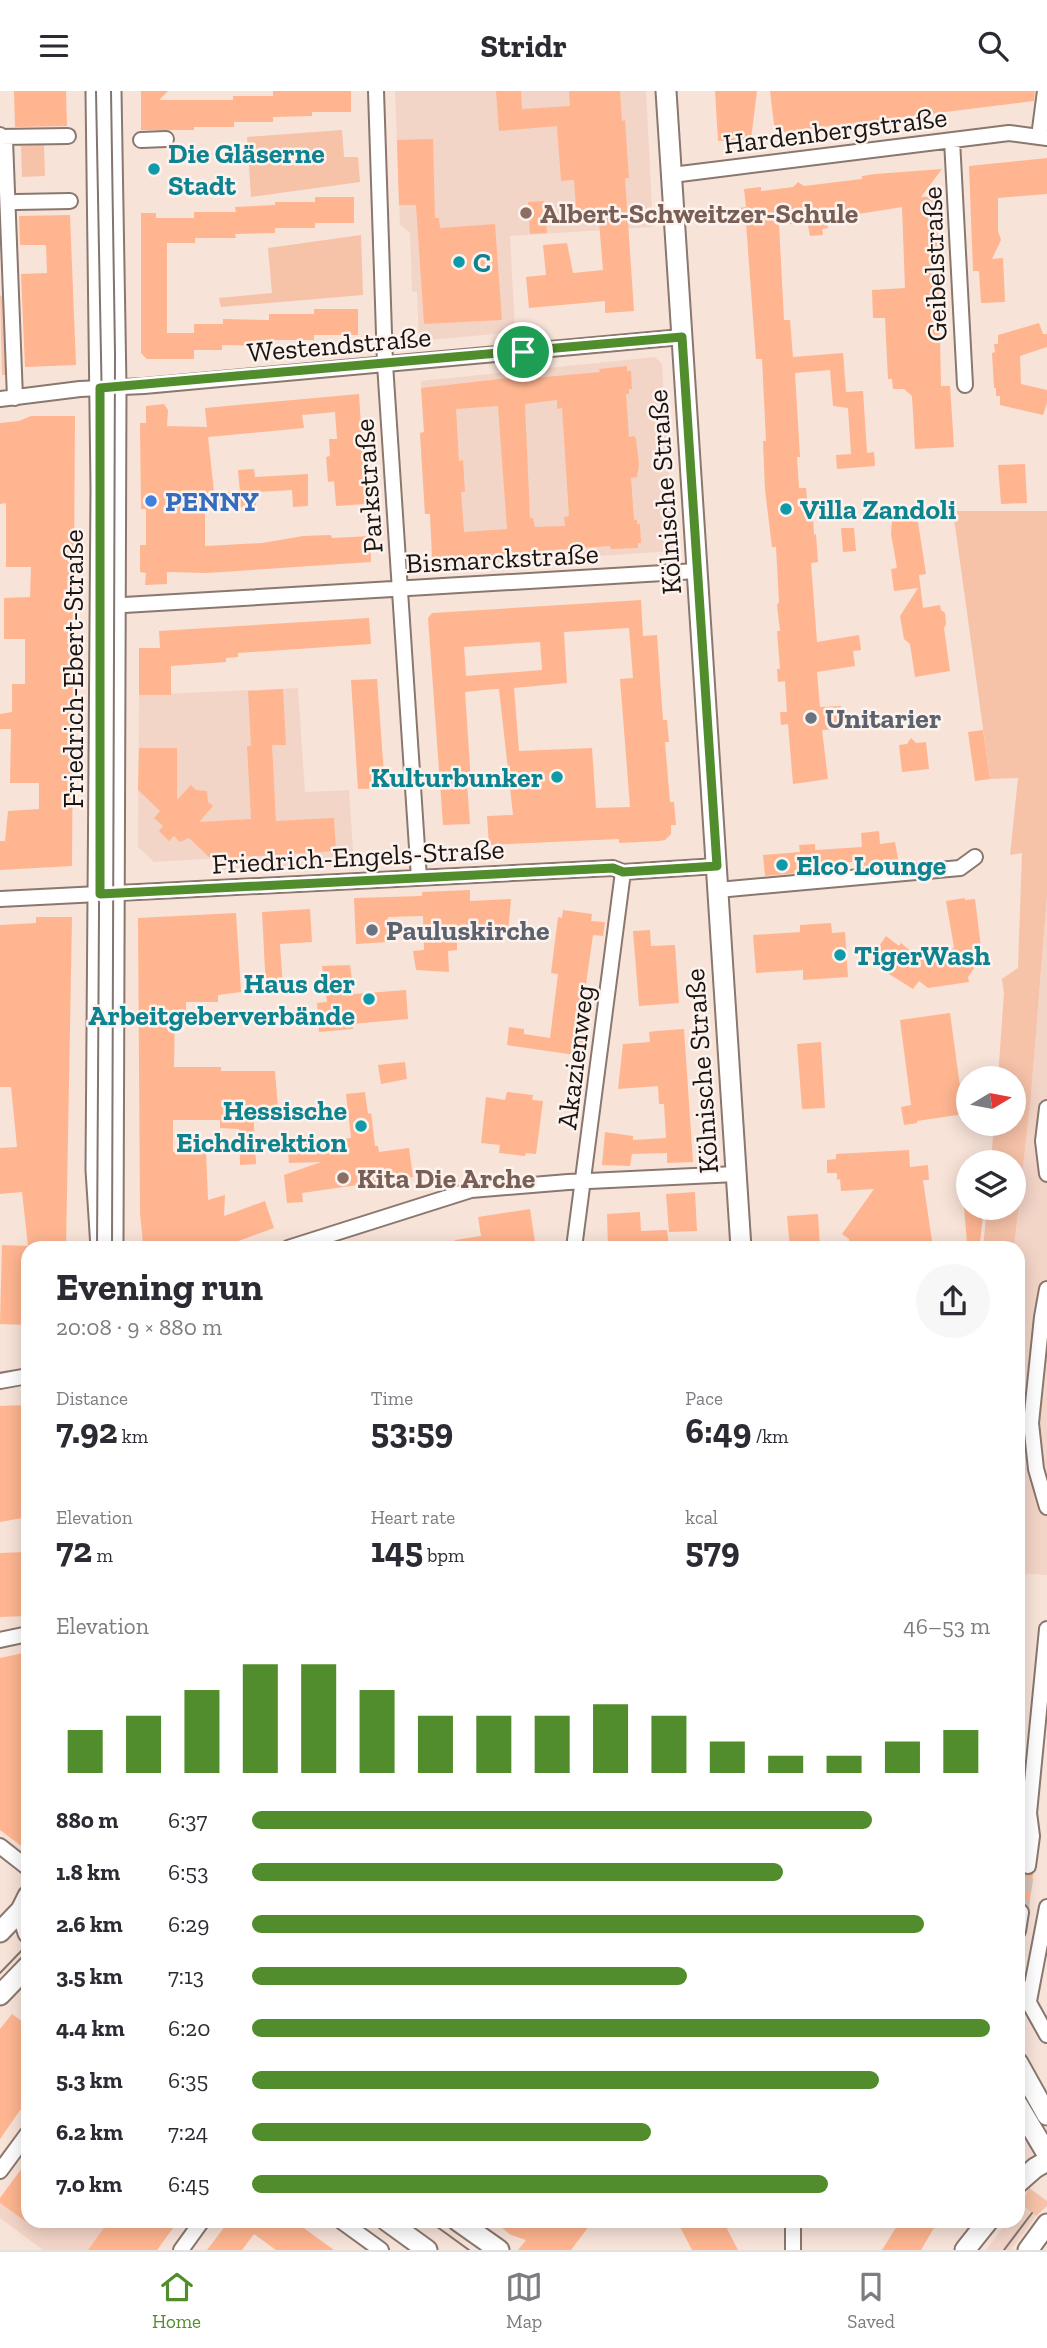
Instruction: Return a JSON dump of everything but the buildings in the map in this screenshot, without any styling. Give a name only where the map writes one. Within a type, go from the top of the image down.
[{"type":"main road","name":"Friedrich-Ebert-Straße","points":[[96,91],[108,388]]},
{"type":"main road","name":"Friedrich-Ebert-Straße","points":[[111,91],[107,894],[113,1241]]},
{"type":"main road","name":"Kölnische Straße","points":[[666,91],[741,1241]]},
{"type":"main road","name":"Friedrich-Ebert-Straße","points":[[101,1241],[96,1170],[107,894]]},
{"type":"main road","points":[[0,1931],[21,1911]]},
{"type":"main road","points":[[3,1992],[21,1973]]},
{"type":"main road","points":[[3,1992],[21,1986]]},
{"type":"main road","points":[[1025,2076],[1047,2115]]},
{"type":"main road","points":[[1025,2117],[1042,2145]]},
{"type":"main road","points":[[1025,2177],[1047,2161]]},
{"type":"main road","points":[[1028,2250],[1047,2224]]},
{"type":"main road","points":[[397,2228],[427,2250]]},
{"type":"main road","points":[[468,2228],[499,2250]]},
{"type":"main road","points":[[965,2250],[982,2228]]},
{"type":"street","name":"Parkstraße","points":[[376,91],[385,364],[419,878]]},
{"type":"street","points":[[1043,138],[1045,91]]},
{"type":"street","name":"Hardenbergstraße","points":[[672,175],[1009,133],[1043,138]]},
{"type":"street","points":[[6,135],[68,136]]},
{"type":"street","points":[[6,135],[16,209],[70,201]]},
{"type":"street","points":[[6,135],[15,398]]},
{"type":"street","points":[[141,140],[166,139]]},
{"type":"street","name":"Geibelstraße","points":[[952,140],[965,385]]},
{"type":"street","name":"Westendstraße","points":[[0,399],[682,337]]},
{"type":"street","name":"Bismarckstraße","points":[[108,606],[696,571]]},
{"type":"street","points":[[718,890],[960,868],[975,857]]},
{"type":"street","name":"Friedrich-Engels-Straße","points":[[0,899],[613,868],[623,872],[717,866]]},
{"type":"street","name":"Akazienweg","points":[[575,1241],[623,872]]},
{"type":"street","points":[[1047,1108],[1044,1141],[1047,1174]]},
{"type":"street","points":[[310,1241],[471,1189],[736,1174]]},
{"type":"street","points":[[1047,1289],[1031,1423],[1036,1469],[1047,1507]]},
{"type":"street","points":[[0,1381],[21,1376]]},
{"type":"street","points":[[1028,1866],[1032,1836],[1029,1813],[1046,1631]]},
{"type":"street","points":[[0,1640],[21,1636]]},
{"type":"street","points":[[0,1846],[21,1862]]},
{"type":"street","points":[[1029,2001],[1047,1907]]},
{"type":"street","points":[[1025,1994],[1047,2035]]},
{"type":"street","points":[[0,2171],[21,2142]]},
{"type":"street","points":[[181,2250],[197,2228]]},
{"type":"street","points":[[351,2228],[381,2250]]},
{"type":"street","points":[[793,2228],[793,2250]]},
{"type":"shaded area","name":"Albert-Schweitzer-Schule","points":[[395,91],[646,91],[653,227],[510,236],[515,332],[419,341],[417,292],[412,291],[410,233],[400,225]]},
{"type":"shaded area","points":[[342,130],[344,157],[358,157],[360,182],[251,197],[247,137]]},
{"type":"shaded area","points":[[44,145],[45,176],[22,177],[21,146]]},
{"type":"shaded area","points":[[361,235],[363,295],[221,307],[219,298],[272,293],[268,248]]},
{"type":"shaded area","points":[[0,295],[4,298],[8,375],[2,375]]},
{"type":"shaded area","points":[[655,357],[662,364],[673,551],[435,567],[430,514],[425,514],[420,433],[424,432],[421,381]]},
{"type":"shaded area","points":[[953,511],[1047,511],[1047,895],[1031,1095],[1025,1150],[992,1150],[993,1136],[1026,1136],[1026,1066],[999,1066],[1004,993],[1002,979],[1018,968],[1022,853],[1010,855],[1018,778],[990,779]]},
{"type":"shaded area","points":[[298,688],[305,792],[349,790],[354,864],[222,870],[220,858],[154,862],[138,847],[139,695]]},
{"type":"shaded area","points":[[1047,895],[1047,1575],[1025,1573],[1025,1241],[1015,1241],[1017,1220],[1026,1220],[1025,1150]]},
{"type":"shaded area","points":[[986,1220],[1017,1220],[1015,1241],[984,1241]]},
{"type":"shaded area","points":[[21,2170],[21,2228],[173,2228],[157,2250],[43,2250],[0,2218],[0,2198]]},
{"type":"shaded area","points":[[1029,2188],[1047,2201],[1047,2206],[1036,2216],[1025,2207],[1025,2196]]},
{"type":"shaded area","points":[[1025,2207],[1036,2216],[1011,2250],[986,2250],[1003,2228],[1025,2228]]},
{"type":"tunnel","points":[[1025,1886],[1028,1866]]},
{"type":"tram line","points":[[96,91],[102,409],[97,1241]]},
{"type":"tram line","points":[[111,91],[115,353],[112,1241]]},
{"type":"tram line","points":[[0,1973],[21,1951]]},
{"type":"tram line","points":[[1025,2222],[1032,2213]]},
{"type":"tram line","points":[[439,2228],[469,2250]]},
{"type":"tram line","points":[[1004,2250],[1021,2228]]},
{"type":"place","name":"Die Gläserne Stadt","points":[[154,169]]},
{"type":"place","name":"Albert-Schweitzer-Schule","points":[[526,213]]},
{"type":"place","name":"C","points":[[459,262]]},
{"type":"place","name":"PENNY","points":[[151,501]]},
{"type":"place","name":"Villa Zandoli","points":[[786,509]]},
{"type":"place","name":"Unitarier","points":[[811,718]]},
{"type":"place","name":"Kulturbunker","points":[[557,777]]},
{"type":"place","name":"Elco Lounge","points":[[782,865]]},
{"type":"place","name":"Pauluskirche","points":[[372,930]]},
{"type":"place","name":"TigerWash","points":[[840,955]]},
{"type":"place","name":"Haus der Arbeitgeberverbände","points":[[369,999]]},
{"type":"place","name":"Hessische Eichdirektion","points":[[361,1126]]},
{"type":"place","name":"Kita Die Arche","points":[[343,1178]]},
{"type":"route","points":[[682,337],[717,866],[623,872],[613,868],[100,894],[100,388],[523,352],[682,337]]}]
